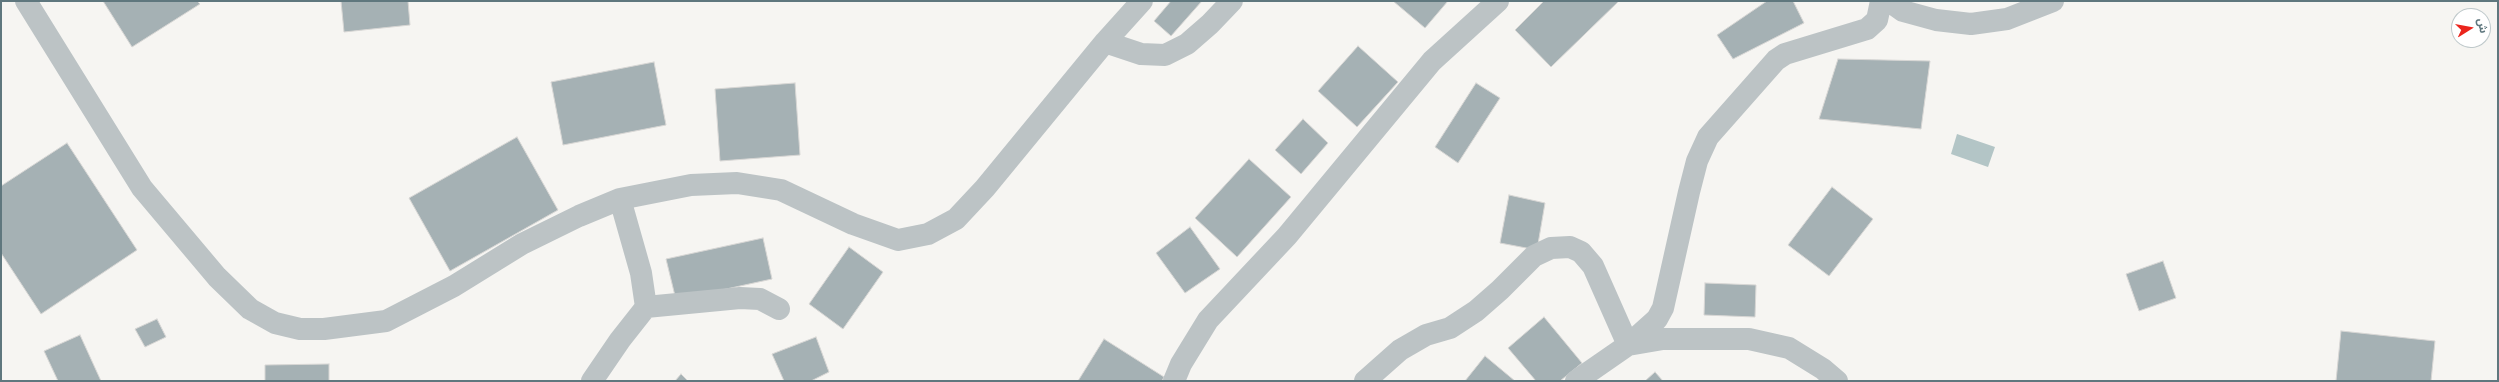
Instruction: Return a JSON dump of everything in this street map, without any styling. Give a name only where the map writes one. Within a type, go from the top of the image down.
[{"type":"street","points":[[26,1],[142,188],[217,276],[250,308],[275,323],[300,329],[324,330],[386,321],[454,286],[522,244],[620,199],[691,185],[737,183],[781,190],[853,224],[898,240],[928,234],[956,219],[985,188],[1105,42],[1142,1]]},
{"type":"street","points":[[1105,42],[1141,54],[1166,55],[1187,44],[1210,24],[1232,1]]},
{"type":"street","points":[[1174,381],[1181,364],[1208,320],[1287,236],[1432,61],[1498,1]]},
{"type":"street","points":[[1576,381],[1628,345],[1657,319],[1664,308],[1689,192],[1697,161],[1708,137],[1776,60],[1785,54],[1867,29],[1877,20],[1881,1]]},
{"type":"street","points":[[1889,1],[1903,11],[1936,20],[1972,24],[2007,19],[2053,1]]},
{"type":"street","points":[[620,199],[641,273],[646,307]]},
{"type":"street","points":[[1365,381],[1400,350],[1426,335],[1450,328],[1476,311],[1500,290],[1534,256],[1551,248],[1570,247],[1581,252],[1593,266],[1628,345]]},
{"type":"street","points":[[592,381],[620,340],[646,307],[740,298],[760,299],[779,309]]},
{"type":"street","points":[[1628,345],[1663,339],[1749,339],[1789,348],[1823,369],[1837,381]]},
{"type":"shaded area","points":[[1957,134],[1995,147],[1988,167],[1951,154]]},
{"type":"building","points":[[103,1],[197,1],[200,4],[132,47]]},
{"type":"building","points":[[341,1],[408,1],[410,25],[344,32]]},
{"type":"building","points":[[1171,1],[1202,1],[1171,36],[1154,21]]},
{"type":"building","points":[[1393,1],[1448,1],[1425,28]]},
{"type":"building","points":[[1544,1],[1619,1],[1551,67],[1515,30]]},
{"type":"building","points":[[1767,1],[1793,1],[1804,23],[1733,59],[1717,35]]},
{"type":"building","points":[[1358,46],[1398,82],[1357,127],[1318,91]]},
{"type":"building","points":[[1838,59],[1930,61],[1921,129],[1819,119]]},
{"type":"building","points":[[654,62],[666,125],[563,145],[551,82]]},
{"type":"building","points":[[795,83],[800,155],[720,161],[715,89]]},
{"type":"building","points":[[1476,83],[1500,98],[1458,163],[1435,147]]},
{"type":"building","points":[[1303,119],[1328,143],[1301,174],[1275,150]]},
{"type":"building","points":[[517,137],[558,210],[450,271],[409,198]]},
{"type":"building","points":[[67,143],[137,250],[41,314],[1,253],[1,186]]},
{"type":"building","points":[[1249,159],[1291,197],[1237,257],[1195,218]]},
{"type":"building","points":[[1832,187],[1873,219],[1829,276],[1788,245]]},
{"type":"building","points":[[1509,195],[1545,203],[1537,250],[1500,243]]},
{"type":"building","points":[[1190,227],[1220,269],[1185,293],[1156,253]]},
{"type":"building","points":[[763,238],[772,279],[676,300],[666,259]]},
{"type":"building","points":[[849,247],[883,272],[843,329],[809,304]]},
{"type":"building","points":[[2163,261],[2176,298],[2139,311],[2126,274]]},
{"type":"building","points":[[1705,283],[1756,285],[1755,317],[1704,315]]},
{"type":"building","points":[[1544,317],[1582,363],[1560,381],[1536,381],[1508,348]]},
{"type":"building","points":[[157,319],[166,337],[145,347],[135,329]]},
{"type":"building","points":[[2341,331],[2435,341],[2431,381],[2336,381]]},
{"type":"building","points":[[80,335],[101,381],[58,381],[44,351]]},
{"type":"building","points":[[816,337],[829,372],[811,381],[784,381],[772,354]]},
{"type":"building","points":[[1104,339],[1164,377],[1162,381],[1078,381]]},
{"type":"building","points":[[1485,356],[1515,381],[1465,381]]},
{"type":"building","points":[[329,364],[329,381],[265,381],[265,365]]},
{"type":"building","points":[[1655,372],[1663,381],[1645,381]]},
{"type":"building","points":[[681,374],[688,381],[675,381]]}]
